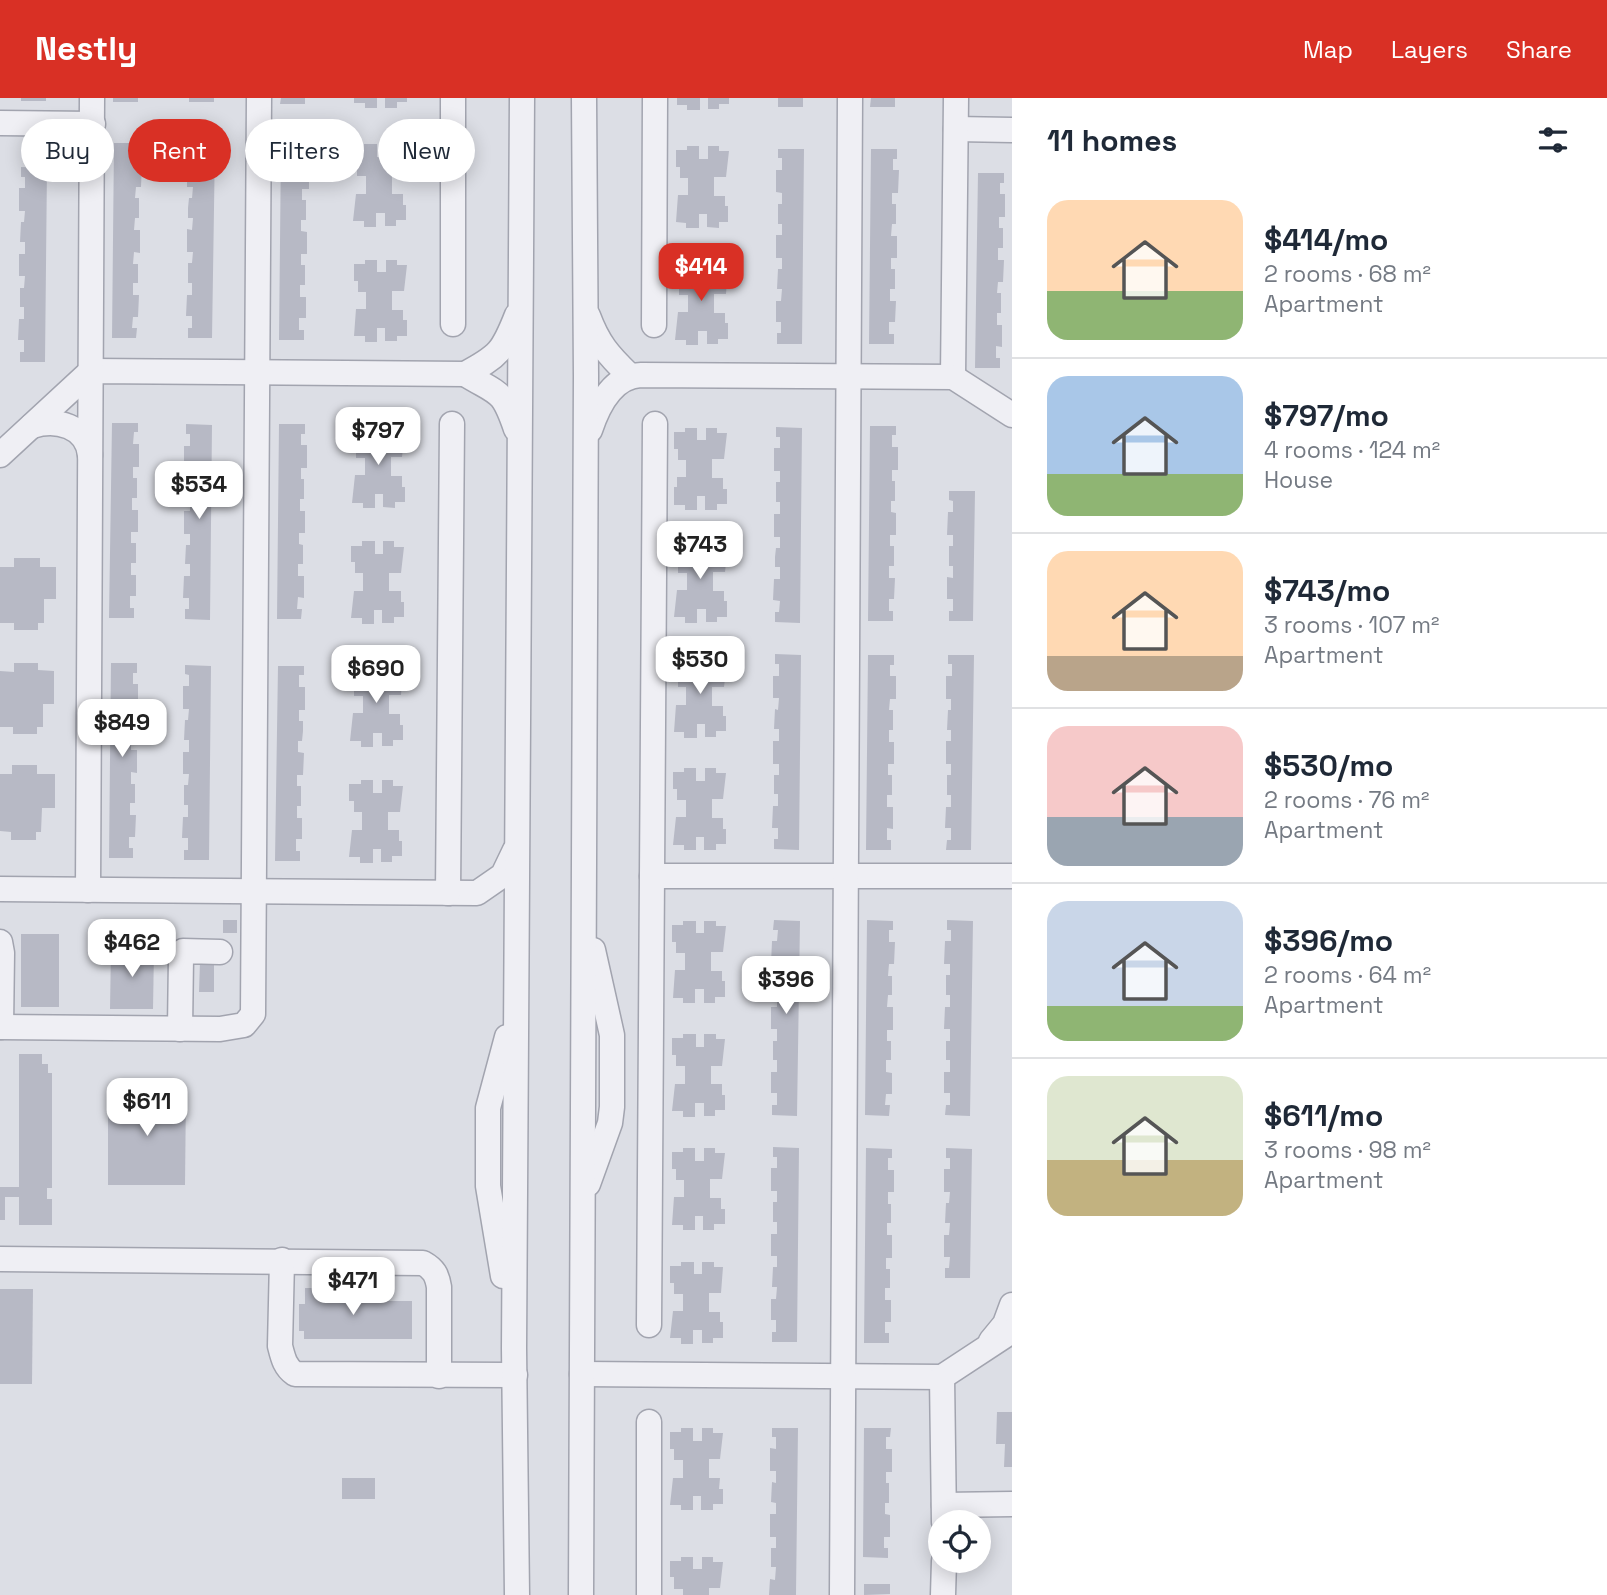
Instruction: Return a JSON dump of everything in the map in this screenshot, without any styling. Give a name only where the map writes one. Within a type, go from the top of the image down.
[{"type":"street","points":[[92,98],[93,119]]},
{"type":"street","points":[[0,942],[1,1027],[232,1028],[244,1025],[253,1014],[259,98]]},
{"type":"street","points":[[453,98],[453,324]]},
{"type":"street","points":[[517,1595],[514,1348],[522,98]]},
{"type":"street","points":[[581,1595],[586,444],[584,98]]},
{"type":"street","points":[[654,325],[655,98]]},
{"type":"street","points":[[842,1595],[850,98]]},
{"type":"street","points":[[954,377],[956,98]]},
{"type":"street","points":[[0,123],[21,123]]},
{"type":"street","points":[[956,129],[1012,130]]},
{"type":"street","points":[[88,890],[93,182]]},
{"type":"street","points":[[0,455],[91,371],[465,373],[496,357],[507,343],[521,305]]},
{"type":"street","points":[[584,305],[596,338],[607,354],[629,375]]},
{"type":"street","points":[[465,373],[496,391],[507,403],[521,445]]},
{"type":"street","points":[[586,444],[598,406],[606,395],[629,375],[954,377],[1012,415]]},
{"type":"street","points":[[990,400],[1012,432]]},
{"type":"street","points":[[32,426],[53,423],[72,428],[85,439],[90,457]]},
{"type":"street","points":[[448,893],[452,424]]},
{"type":"street","points":[[649,1325],[654,424]]},
{"type":"street","points":[[477,893],[503,875],[517,846]]},
{"type":"street","points":[[652,876],[1012,876]]},
{"type":"street","points":[[0,889],[477,893],[501,909],[513,923],[516,937]]},
{"type":"street","points":[[180,1029],[183,951],[220,952]]},
{"type":"street","points":[[0,1259],[414,1261],[432,1268],[437,1276],[439,1376]]},
{"type":"street","points":[[282,1260],[281,1346],[283,1359],[289,1370],[303,1376],[515,1375]]},
{"type":"street","points":[[984,1350],[1005,1324],[1012,1305]]},
{"type":"street","points":[[582,1374],[942,1377],[1012,1331]]},
{"type":"street","points":[[942,1377],[944,1510]]},
{"type":"street","points":[[649,1422],[649,1595]]},
{"type":"street","points":[[971,1510],[1012,1504]]},
{"type":"street","points":[[943,1595],[944,1573]]},
{"type":"building","points":[[21,98],[46,98],[46,101],[21,101]]},
{"type":"building","points":[[113,98],[138,98],[138,102],[113,102]]},
{"type":"building","points":[[189,98],[214,98],[214,102],[189,102]]},
{"type":"building","points":[[281,98],[305,98],[305,104],[280,104]]},
{"type":"building","points":[[354,98],[377,98],[377,108],[365,108],[365,103],[354,103]]},
{"type":"building","points":[[385,98],[407,98],[407,102],[397,102],[397,108],[385,108]]},
{"type":"building","points":[[677,98],[700,98],[700,110],[687,110],[687,105],[677,105]]},
{"type":"building","points":[[708,98],[729,98],[729,104],[719,104],[719,109],[708,109]]},
{"type":"building","points":[[778,98],[803,98],[803,107],[778,107]]},
{"type":"building","points":[[871,98],[895,98],[895,107],[870,107]]},
{"type":"building","points":[[114,143],[128,143],[128,182],[141,182],[141,187],[136,187],[139,218],[135,218],[134,230],[140,230],[140,253],[134,252],[133,264],[138,264],[138,283],[133,283],[133,295],[139,295],[138,317],[133,317],[132,328],[137,328],[136,338],[112,338]]},
{"type":"building","points":[[364,144],[377,144],[378,182],[392,182],[392,194],[403,194],[406,220],[396,220],[396,226],[385,226],[385,213],[376,213],[376,227],[364,227],[364,221],[353,221],[356,194],[366,194]]},
{"type":"building","points":[[687,146],[699,146],[699,159],[708,159],[708,146],[719,146],[719,151],[729,151],[726,177],[714,177],[714,196],[725,196],[725,206],[728,206],[728,222],[719,222],[719,228],[707,227],[707,214],[699,214],[699,228],[686,228],[686,223],[676,222],[678,195],[688,195],[688,178],[680,178],[680,167],[676,167],[676,150],[687,150]]},
{"type":"building","points":[[778,149],[804,149],[802,344],[777,344],[781,322],[776,322],[776,301],[781,301],[782,289],[777,289],[778,269],[782,269],[782,258],[776,258],[776,235],[782,235],[782,224],[778,224],[778,204],[782,204],[782,193],[776,192],[776,170],[782,170],[782,158],[778,158]]},
{"type":"building","points":[[871,149],[897,149],[893,170],[899,170],[898,193],[892,193],[892,204],[896,204],[896,224],[892,224],[891,236],[897,236],[897,258],[891,258],[891,269],[895,269],[895,289],[890,289],[890,301],[896,301],[895,322],[889,322],[889,334],[894,334],[894,344],[869,344]]},
{"type":"building","points":[[978,173],[1004,173],[1000,194],[1005,194],[1005,217],[999,217],[999,228],[1003,228],[1003,248],[998,248],[998,260],[1004,260],[1003,282],[998,282],[997,293],[1001,293],[1001,313],[997,313],[997,325],[1002,325],[1002,347],[996,346],[996,358],[1000,358],[1000,368],[975,368]]},
{"type":"building","points":[[25,182],[47,182],[45,362],[20,362],[20,352],[24,352],[24,340],[18,340],[19,319],[24,319],[24,307],[20,307],[20,288],[24,288],[25,276],[19,276],[19,254],[25,254],[25,242],[20,242],[21,222],[24,222],[25,211],[19,211],[19,188],[25,188]]},
{"type":"building","points":[[187,182],[214,182],[212,338],[188,338],[188,328],[192,328],[192,316],[186,316],[187,295],[192,295],[192,283],[188,283],[188,263],[192,263],[193,252],[187,252],[187,229],[192,230],[193,218],[188,218],[189,198],[192,198],[193,187],[187,187]]},
{"type":"building","points":[[281,182],[309,182],[309,189],[302,189],[302,200],[306,200],[306,220],[301,220],[301,231],[307,232],[307,254],[301,254],[301,265],[305,265],[305,285],[300,285],[300,297],[306,297],[306,318],[299,318],[299,330],[304,330],[304,340],[279,340]]},
{"type":"building","points":[[365,260],[377,260],[377,272],[386,272],[386,260],[397,260],[397,265],[407,265],[404,291],[392,291],[392,310],[403,310],[403,320],[407,320],[407,336],[397,336],[397,341],[385,341],[385,328],[377,328],[377,342],[365,342],[365,336],[354,336],[356,309],[366,309],[366,292],[358,292],[358,281],[354,281],[354,264],[365,264]]},
{"type":"building","points":[[686,263],[699,263],[699,275],[707,275],[707,263],[719,263],[719,268],[728,268],[726,294],[714,294],[714,313],[725,313],[725,323],[728,323],[728,339],[718,339],[718,344],[707,344],[707,331],[698,331],[698,345],[686,345],[686,340],[675,340],[678,312],[688,312],[688,295],[679,295],[679,283],[675,283],[675,267],[686,267]]},
{"type":"building","points":[[112,423],[138,423],[133,444],[139,444],[139,467],[133,467],[133,478],[137,478],[137,498],[132,498],[132,510],[138,510],[138,532],[131,532],[131,543],[136,543],[136,563],[131,563],[131,575],[136,575],[136,596],[130,596],[130,608],[134,608],[134,618],[109,618]]},
{"type":"building","points":[[186,424],[212,425],[210,620],[185,619],[189,598],[183,598],[184,576],[190,576],[190,564],[185,564],[186,545],[190,545],[190,534],[184,534],[184,511],[190,511],[190,499],[185,499],[186,480],[190,480],[190,468],[184,468],[184,446],[190,446],[190,434],[186,434]]},
{"type":"building","points":[[279,424],[305,424],[301,445],[307,445],[307,468],[301,468],[304,499],[300,499],[300,511],[305,511],[305,533],[299,533],[299,544],[303,545],[303,564],[298,564],[298,576],[304,576],[304,598],[298,597],[297,609],[302,609],[301,619],[277,619]]},
{"type":"building","points":[[363,426],[375,426],[375,439],[384,439],[384,426],[395,426],[395,431],[405,431],[402,457],[391,457],[391,476],[402,476],[402,487],[405,487],[405,502],[395,502],[395,508],[383,507],[383,494],[375,494],[375,508],[363,508],[363,503],[352,503],[355,475],[365,475],[365,458],[356,458],[356,447],[352,447],[352,430],[363,430]]},
{"type":"building","points":[[870,426],[896,426],[896,435],[892,435],[892,447],[898,447],[898,470],[892,470],[895,501],[891,501],[891,512],[896,513],[896,535],[890,535],[890,546],[894,546],[894,566],[889,566],[889,578],[895,578],[894,599],[889,599],[889,611],[893,611],[893,621],[868,621]]},
{"type":"building","points":[[776,427],[802,428],[800,623],[775,622],[775,612],[779,612],[780,601],[773,600],[774,579],[780,579],[780,567],[775,567],[775,557],[776,548],[780,548],[780,537],[774,537],[774,514],[780,514],[780,502],[776,502],[776,482],[780,482],[780,471],[774,471],[774,448],[780,448]]},
{"type":"building","points":[[685,428],[697,428],[697,440],[706,440],[706,428],[717,428],[717,433],[727,433],[724,459],[712,459],[712,478],[723,478],[723,489],[727,489],[727,504],[717,504],[717,510],[705,510],[705,496],[697,496],[697,510],[685,510],[685,505],[674,505],[674,487],[677,487],[677,477],[686,477],[686,460],[678,460],[678,449],[674,449],[674,432],[685,432]]},
{"type":"building","points":[[949,491],[975,491],[973,621],[949,621],[949,611],[953,611],[953,599],[947,599],[947,577],[953,578],[953,566],[949,566],[949,546],[953,546],[953,535],[947,535],[948,512],[953,512],[953,501],[949,500]]},
{"type":"building","points":[[362,541],[375,541],[375,554],[383,554],[383,541],[394,541],[394,547],[404,547],[401,573],[389,573],[389,591],[401,591],[401,602],[404,602],[404,617],[394,617],[394,623],[382,623],[382,610],[374,610],[374,624],[362,624],[362,618],[351,618],[354,591],[363,591],[363,573],[355,573],[355,562],[351,562],[351,546],[362,546]]},
{"type":"building","points":[[686,541],[698,541],[698,553],[707,553],[707,541],[718,541],[718,546],[728,546],[725,572],[713,572],[713,591],[724,591],[724,601],[727,601],[727,617],[717,617],[717,622],[706,622],[706,609],[697,609],[697,623],[685,623],[685,617],[674,617],[677,590],[687,590],[687,573],[678,573],[678,562],[674,562],[674,545],[686,545]]},
{"type":"building","points":[[14,558],[40,558],[40,567],[56,567],[56,599],[44,599],[44,623],[38,623],[38,630],[14,630],[14,623],[0,623],[0,567],[14,567]]},
{"type":"building","points":[[775,654],[801,655],[799,850],[774,849],[778,828],[772,828],[773,806],[778,806],[778,794],[774,794],[774,775],[779,775],[779,764],[773,764],[773,741],[779,741],[779,729],[774,729],[775,709],[778,710],[779,698],[773,698],[773,676],[779,676],[779,664],[775,664]]},
{"type":"building","points":[[685,655],[697,655],[697,668],[706,668],[706,655],[717,655],[717,661],[727,661],[724,687],[712,687],[712,706],[723,706],[723,716],[726,716],[726,731],[716,731],[716,737],[705,737],[705,724],[697,724],[697,738],[684,738],[684,732],[674,732],[676,705],[686,705],[686,687],[678,687],[678,676],[674,676],[674,660],[685,660]]},
{"type":"building","points":[[868,655],[894,655],[890,676],[896,676],[896,699],[890,699],[893,730],[889,730],[889,742],[894,742],[894,764],[888,764],[888,775],[892,775],[892,795],[887,795],[887,807],[893,807],[893,829],[887,828],[887,840],[891,840],[891,850],[866,850]]},
{"type":"building","points":[[948,655],[974,655],[971,850],[946,850],[947,840],[951,840],[951,828],[945,828],[946,807],[951,807],[951,795],[947,795],[947,775],[951,775],[951,764],[946,764],[946,741],[951,741],[951,730],[947,730],[951,699],[946,699],[946,676],[952,676],[952,664],[948,664]]},
{"type":"building","points":[[14,663],[38,663],[38,670],[54,671],[54,704],[43,704],[43,727],[37,727],[37,734],[13,734],[13,727],[0,727],[0,671],[14,672]]},
{"type":"building","points":[[111,663],[137,663],[133,684],[138,684],[138,707],[132,707],[132,718],[136,718],[136,738],[131,738],[131,750],[137,750],[137,773],[131,772],[131,784],[135,784],[135,803],[130,803],[130,815],[136,815],[135,837],[129,837],[133,858],[109,858]]},
{"type":"building","points":[[361,664],[374,664],[374,677],[382,677],[382,664],[394,664],[394,669],[403,669],[401,695],[389,695],[389,714],[400,714],[400,725],[403,725],[403,740],[393,740],[393,746],[382,746],[382,733],[373,733],[373,747],[361,747],[361,741],[350,741],[353,713],[363,713],[363,696],[354,696],[354,685],[350,685],[350,668],[361,668]]},
{"type":"building","points":[[185,665],[211,666],[209,860],[184,860],[184,850],[188,850],[188,838],[182,838],[183,817],[188,817],[188,805],[184,805],[184,785],[188,785],[189,774],[183,774],[183,752],[189,752],[189,740],[184,740],[185,720],[188,720],[189,709],[183,709],[183,686],[189,686]]},
{"type":"building","points":[[278,666],[304,666],[304,675],[299,675],[299,687],[305,687],[305,710],[299,710],[299,721],[303,721],[302,741],[298,741],[298,752],[304,753],[303,775],[297,775],[297,786],[301,786],[301,806],[297,806],[297,818],[302,818],[302,839],[296,839],[296,851],[300,851],[300,861],[275,861]]},
{"type":"building","points":[[12,765],[37,765],[37,774],[55,774],[55,808],[42,808],[41,832],[36,832],[36,840],[11,840],[11,832],[0,831],[0,774],[12,774]]},
{"type":"building","points":[[684,768],[696,768],[696,781],[705,781],[705,768],[716,768],[716,773],[726,773],[723,799],[712,799],[712,818],[723,818],[723,829],[726,829],[726,844],[716,844],[716,850],[704,850],[704,837],[696,837],[696,850],[684,850],[684,845],[673,845],[676,817],[686,817],[686,800],[677,800],[677,789],[673,789],[673,772],[684,772]]},
{"type":"building","points":[[361,780],[373,780],[373,793],[382,793],[382,780],[393,780],[393,786],[403,786],[400,812],[388,812],[388,830],[399,830],[399,841],[402,841],[402,856],[392,856],[392,862],[381,862],[381,849],[373,849],[373,863],[360,863],[360,857],[349,857],[352,830],[362,830],[362,812],[354,812],[354,801],[349,801],[349,784],[361,784]]},
{"type":"building","points":[[223,920],[237,920],[237,933],[223,933]]},
{"type":"building","points":[[774,920],[800,921],[797,1116],[772,1115],[772,1105],[777,1105],[777,1093],[771,1093],[771,1072],[777,1072],[777,1060],[773,1060],[773,1041],[777,1041],[777,1029],[771,1029],[771,1007],[777,1007],[777,995],[773,995],[773,975],[777,975],[777,964],[771,964],[772,941],[777,941],[778,930],[773,930]]},
{"type":"building","points":[[867,920],[893,921],[893,930],[889,930],[889,942],[895,942],[894,964],[889,964],[888,976],[892,976],[892,995],[888,995],[887,1007],[893,1007],[893,1030],[887,1030],[887,1041],[891,1041],[891,1060],[886,1060],[886,1072],[892,1073],[892,1094],[886,1094],[885,1105],[890,1105],[889,1116],[865,1115]]},
{"type":"building","points":[[947,920],[973,921],[970,1116],[945,1115],[946,1105],[950,1105],[950,1093],[944,1093],[944,1072],[950,1072],[950,1060],[946,1060],[946,1041],[950,1041],[950,1029],[944,1029],[945,1007],[950,1007],[950,995],[946,995],[946,975],[950,975],[950,964],[944,964],[945,941],[951,941]]},
{"type":"building","points":[[683,921],[696,921],[696,933],[704,933],[704,921],[716,921],[716,926],[726,926],[723,952],[711,952],[711,971],[722,971],[722,981],[725,981],[725,997],[715,997],[715,1003],[704,1003],[704,989],[695,989],[695,1003],[683,1003],[683,998],[673,998],[675,970],[685,970],[685,953],[676,953],[676,942],[672,942],[672,925],[683,925]]},
{"type":"building","points":[[21,934],[59,934],[59,1007],[21,1007]]},
{"type":"building","points":[[111,949],[154,950],[153,1009],[110,1009]]},
{"type":"building","points":[[200,962],[214,962],[214,992],[199,992]]},
{"type":"building","points":[[683,1034],[696,1034],[696,1047],[704,1047],[704,1034],[716,1034],[716,1039],[725,1039],[722,1066],[711,1066],[711,1084],[722,1084],[722,1095],[725,1095],[725,1110],[715,1110],[715,1116],[704,1116],[704,1103],[695,1103],[695,1117],[683,1117],[683,1111],[672,1111],[675,1084],[685,1084],[685,1066],[676,1066],[676,1055],[672,1055],[672,1038],[683,1038]]},
{"type":"building","points":[[19,1054],[42,1054],[42,1064],[48,1064],[48,1073],[52,1073],[52,1188],[47,1188],[47,1199],[52,1199],[52,1225],[19,1225],[19,1197],[5,1197],[5,1220],[0,1220],[0,1187],[19,1187]]},
{"type":"building","points":[[108,1090],[186,1091],[185,1185],[108,1185]]},
{"type":"building","points":[[773,1147],[799,1148],[797,1342],[772,1342],[772,1332],[776,1332],[776,1320],[771,1320],[771,1299],[776,1299],[777,1287],[772,1287],[773,1267],[777,1267],[777,1256],[771,1256],[771,1234],[777,1234],[777,1222],[773,1222],[773,1202],[777,1202],[777,1191],[771,1191],[771,1168],[777,1168]]},
{"type":"building","points":[[683,1148],[695,1148],[695,1161],[704,1161],[704,1148],[715,1148],[715,1153],[725,1153],[722,1179],[710,1179],[710,1198],[721,1198],[721,1209],[725,1209],[725,1224],[714,1224],[714,1230],[703,1230],[703,1216],[695,1216],[695,1230],[683,1230],[683,1225],[672,1225],[674,1197],[684,1197],[684,1180],[676,1180],[676,1169],[672,1169],[672,1152],[683,1152]]},
{"type":"building","points":[[866,1148],[892,1149],[892,1158],[888,1158],[888,1170],[894,1170],[894,1192],[888,1192],[891,1223],[887,1223],[887,1235],[892,1235],[892,1258],[886,1258],[886,1269],[890,1269],[890,1288],[885,1288],[885,1300],[891,1300],[891,1322],[885,1322],[889,1343],[864,1343]]},
{"type":"building","points":[[946,1148],[972,1149],[970,1278],[945,1278],[945,1268],[949,1268],[950,1257],[944,1257],[944,1235],[949,1235],[950,1223],[945,1223],[946,1203],[949,1203],[950,1192],[944,1192],[944,1169],[950,1169]]},
{"type":"building","points":[[681,1262],[694,1262],[694,1274],[702,1274],[702,1262],[714,1262],[714,1267],[723,1267],[721,1293],[709,1293],[709,1312],[720,1312],[720,1322],[723,1322],[723,1338],[713,1338],[713,1343],[702,1343],[702,1330],[693,1330],[693,1344],[681,1344],[681,1338],[670,1338],[673,1311],[683,1311],[683,1294],[674,1294],[674,1283],[670,1283],[670,1266],[681,1266]]},
{"type":"building","points":[[305,1288],[347,1288],[347,1301],[412,1301],[412,1339],[304,1339],[304,1331],[299,1331],[299,1304],[305,1304]]},
{"type":"building","points":[[0,1289],[33,1289],[32,1384],[0,1384]]},
{"type":"building","points":[[997,1412],[1012,1412],[1012,1467],[1004,1467],[1005,1444],[996,1444]]},
{"type":"building","points":[[681,1428],[693,1428],[693,1441],[702,1441],[702,1428],[713,1428],[713,1433],[723,1433],[720,1459],[709,1459],[709,1478],[720,1478],[719,1489],[723,1489],[723,1504],[713,1504],[713,1510],[701,1510],[701,1496],[693,1496],[693,1510],[681,1510],[681,1505],[670,1505],[673,1478],[683,1478],[683,1460],[674,1460],[674,1449],[670,1449],[670,1432],[681,1432]]},
{"type":"building","points":[[772,1428],[798,1428],[796,1595],[769,1595],[770,1579],[775,1580],[776,1567],[771,1567],[771,1548],[776,1548],[776,1537],[770,1537],[770,1514],[776,1514],[776,1503],[771,1502],[772,1482],[776,1483],[776,1471],[770,1471],[770,1448],[776,1449],[776,1437],[772,1437]]},
{"type":"building","points":[[864,1428],[891,1428],[890,1437],[886,1437],[886,1449],[892,1449],[892,1472],[886,1472],[889,1503],[885,1503],[885,1514],[890,1515],[890,1537],[884,1537],[884,1548],[888,1548],[888,1558],[863,1557]]},
{"type":"building","points":[[342,1478],[375,1478],[375,1499],[342,1499]]},
{"type":"building","points":[[681,1557],[693,1557],[693,1569],[702,1569],[702,1557],[713,1557],[713,1562],[723,1562],[720,1588],[709,1588],[709,1595],[683,1595],[683,1589],[674,1589],[674,1577],[670,1577],[670,1561],[681,1561]]},
{"type":"building","points":[[864,1584],[890,1584],[890,1594],[864,1595]]}]
